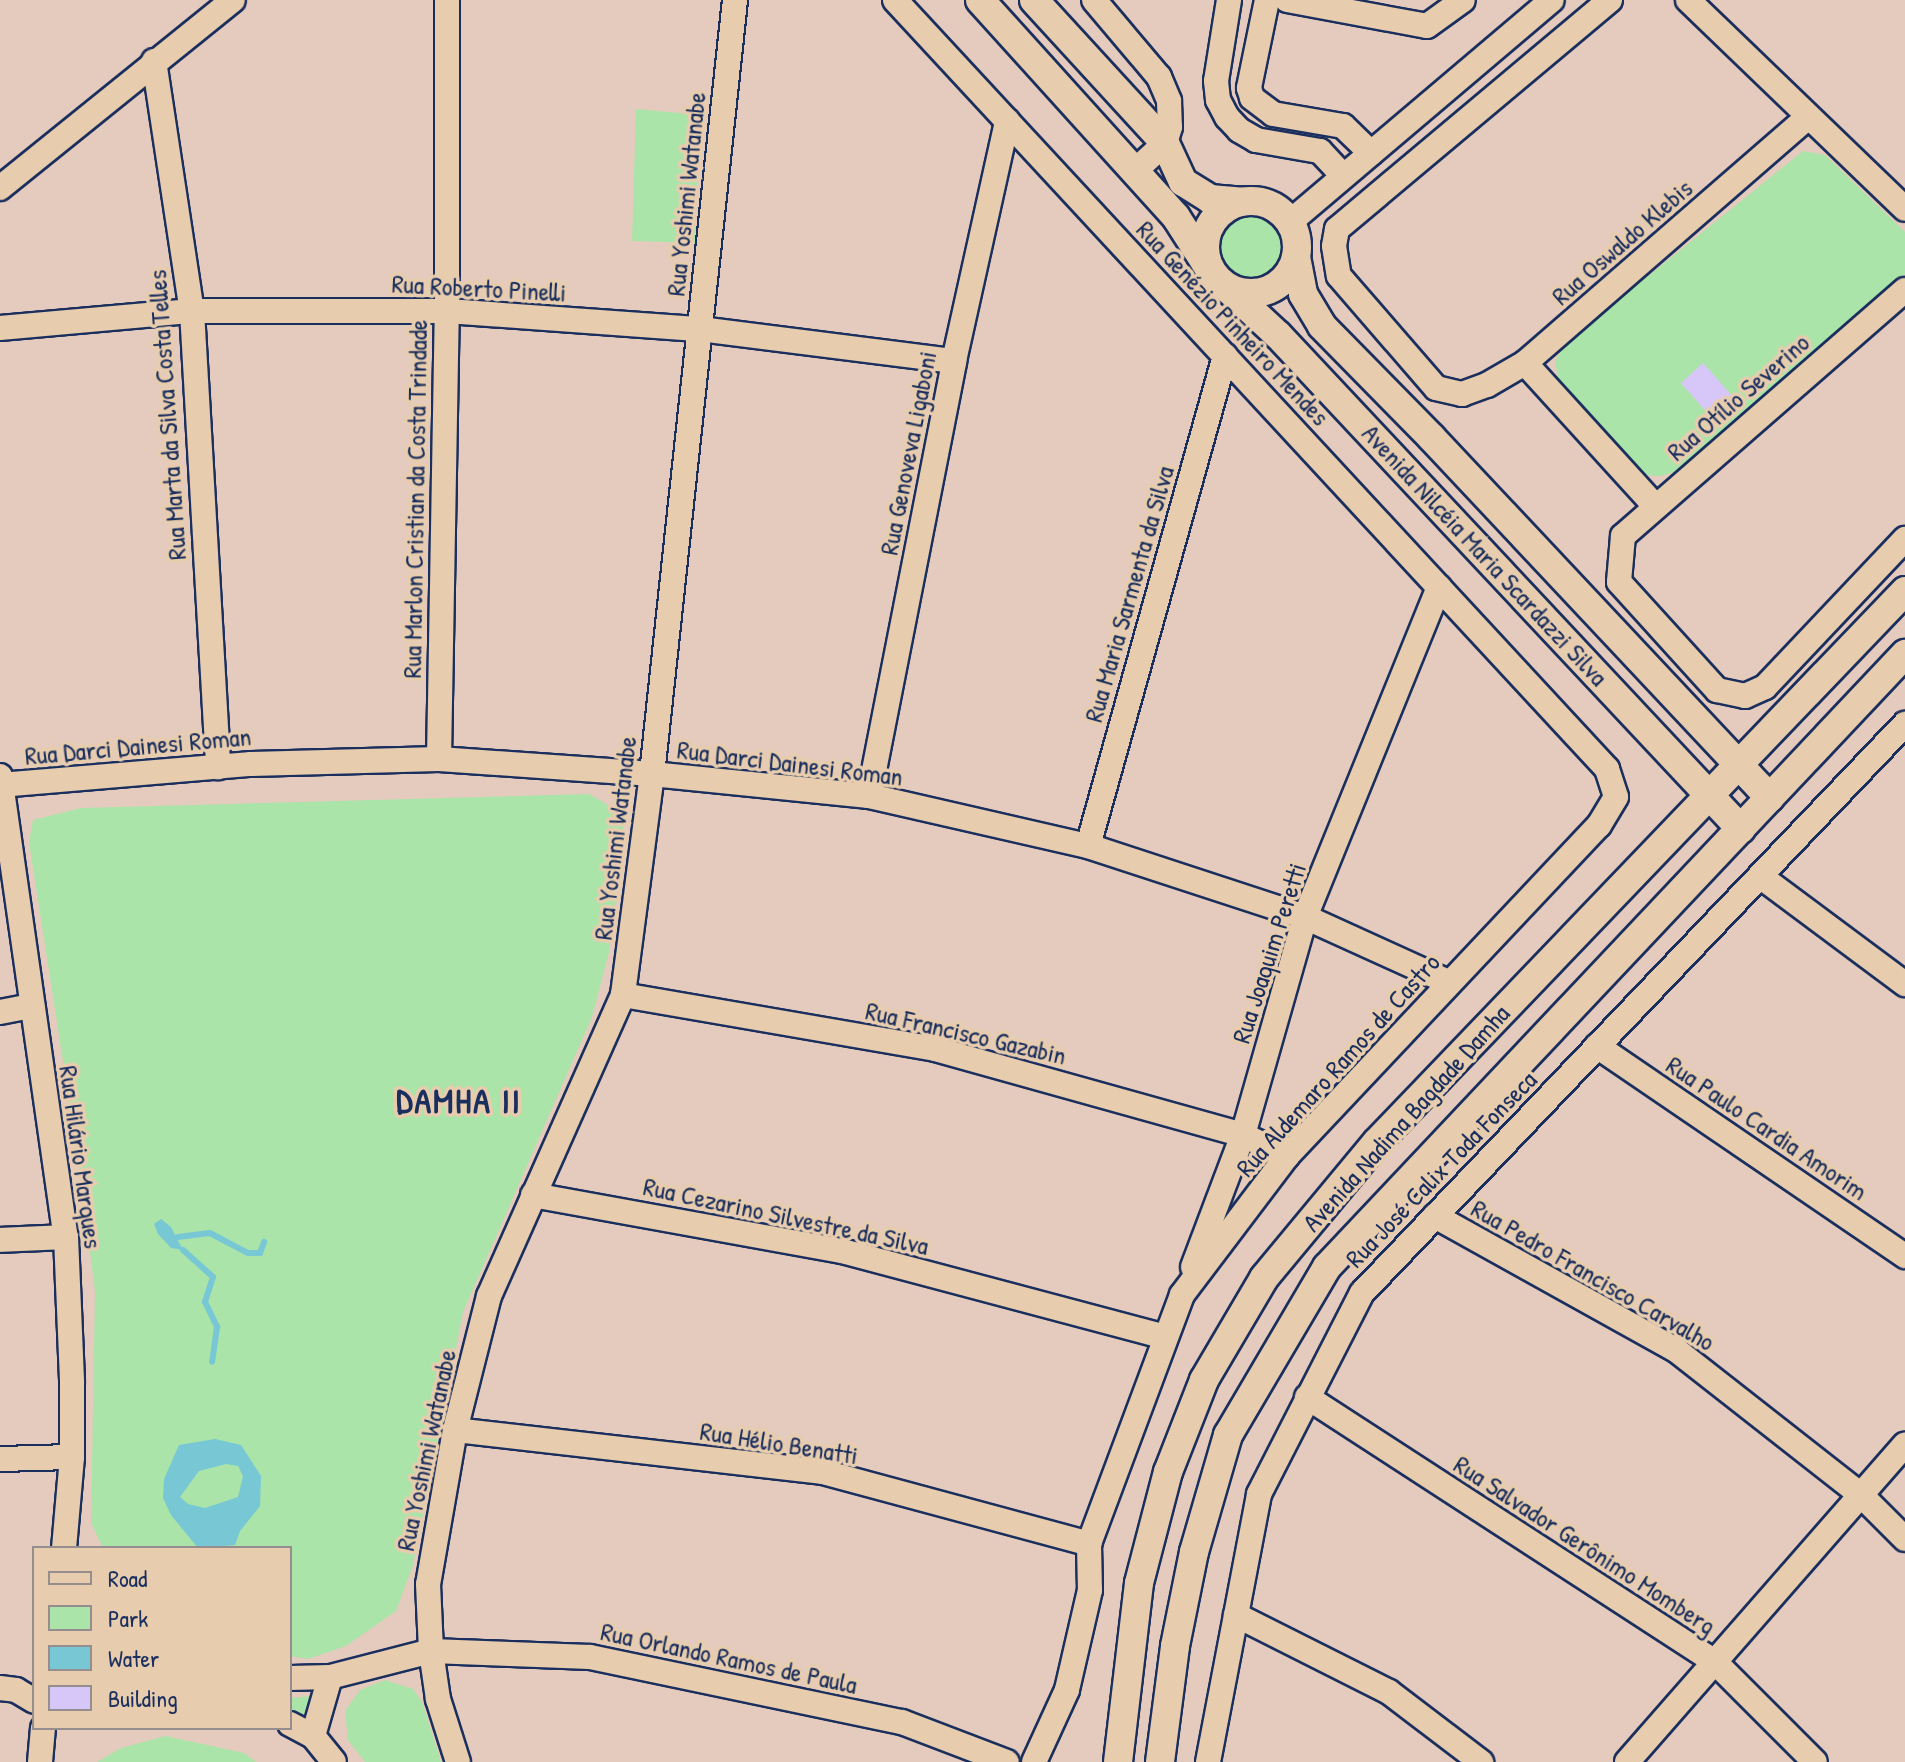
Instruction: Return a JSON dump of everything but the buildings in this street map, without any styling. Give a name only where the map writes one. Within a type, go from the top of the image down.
[{"type":"street","points":[[0,188],[233,0]]},
{"type":"street","name":"Rua Marlon Cristian da Costa Trindade","points":[[439,759],[447,311],[447,0]]},
{"type":"street","name":"Rua Yoshimi Watanabe","points":[[458,1762],[438,1699],[431,1651],[428,1584],[455,1430],[489,1296],[623,995],[652,774],[735,0]]},
{"type":"street","name":"Rua Genézio Pinheiro Mendes","points":[[895,0],[1607,769],[1616,797]]},
{"type":"street","name":"Avenida Nilcéia Maria Scardazzi Silva","points":[[980,0],[1176,217],[1218,280],[1278,335],[1741,829]]},
{"type":"street","points":[[1034,0],[1165,143],[1183,182],[1191,189],[1210,199],[1269,204],[1290,222],[1295,233],[1296,257],[1291,271],[1268,291],[1253,294],[1218,280],[1205,259],[1208,229],[1216,216],[1242,202]]},
{"type":"street","points":[[1094,0],[1159,77],[1171,112],[1165,143],[1135,171]]},
{"type":"street","points":[[1229,0],[1216,81],[1218,100],[1227,117],[1239,130],[1256,140],[1320,151],[1343,176]]},
{"type":"street","points":[[1267,0],[1249,88],[1252,98],[1273,114],[1343,126],[1371,153]]},
{"type":"street","points":[[1287,0],[1427,26],[1463,0]]},
{"type":"street","points":[[1290,222],[1552,0]]},
{"type":"street","name":"Rua Oswaldo Klebis","points":[[1610,0],[1337,229],[1334,246],[1339,276],[1436,388],[1462,394],[1487,385],[1525,363],[1808,117]]},
{"type":"street","points":[[1688,0],[1905,209]]},
{"type":"street","name":"Rua Marta da Silva Costa Telles","points":[[154,61],[192,311],[218,767]]},
{"type":"street","points":[[1227,117],[1252,98]]},
{"type":"street","name":"Rua Genoveva Ligaboni","points":[[869,796],[954,361],[1007,121]]},
{"type":"street","name":"Avenida Nilcéia Maria Scardazzi Silva","points":[[1296,257],[1303,294],[1322,326],[1431,437],[1770,798]]},
{"type":"street","name":"Rua Otílio Severino","points":[[1905,290],[1623,536],[1619,582],[1717,690],[1745,696],[1765,687],[1905,539]]},
{"type":"street","name":"Rua Roberto Pinelli","points":[[0,328],[192,311],[447,311],[700,329],[954,361]]},
{"type":"street","name":"Rua Maria Sarmenta da Silva","points":[[1088,846],[1225,356]]},
{"type":"street","points":[[1525,363],[1655,506]]},
{"type":"street","points":[[1401,465],[1431,437]]},
{"type":"street","name":"Rua Joaquim Peretti","points":[[1182,1295],[1243,1135],[1305,917],[1439,587]]},
{"type":"street","points":[[1542,616],[1573,588]]},
{"type":"street","name":"Avenida Nadima Bagdade Damha","points":[[1118,1762],[1139,1583],[1168,1472],[1204,1380],[1264,1278],[1377,1142],[1905,591]]},
{"type":"street","name":"Avenida Nadima Bagdade Damha","points":[[1160,1762],[1178,1633],[1194,1552],[1228,1435],[1327,1267],[1905,654]]},
{"type":"street","name":"Rua José Calix Toda Fonseca","points":[[1208,1762],[1259,1494],[1362,1293],[1905,724]]},
{"type":"street","name":"Rua Darci Dainesi Roman","points":[[0,782],[218,767],[439,759],[652,774],[869,796],[1088,846],[1305,917],[1448,982]]},
{"type":"street","name":"Rua Hilário Marques","points":[[0,782],[66,1237],[72,1457],[64,1546]]},
{"type":"street","name":"Rua Aldemaro Ramos de Castro","points":[[1034,1762],[1067,1690],[1090,1590],[1089,1544],[1182,1295],[1287,1156],[1599,825],[1616,797]]},
{"type":"street","points":[[1760,876],[1905,984]]},
{"type":"street","name":"Rua Francisco Gazabin","points":[[623,995],[935,1049],[1243,1135],[1287,1156]]},
{"type":"street","points":[[0,1012],[32,1006]]},
{"type":"street","name":"Rua Paulo Cardia Amorim","points":[[1597,1046],[1905,1256]]},
{"type":"street","name":"Rua Cezarino Silvestre da Silva","points":[[533,1195],[842,1251],[1165,1337]]},
{"type":"street","name":"Rua Pedro Francisco Carvalho","points":[[1435,1216],[1676,1350],[1861,1495],[1905,1539]]},
{"type":"street","points":[[0,1240],[66,1237]]},
{"type":"street","name":"Rua Salvador Gerônimo Momberg","points":[[1307,1397],[1715,1662],[1815,1762]]},
{"type":"street","name":"Rua Hélio Benatti","points":[[455,1430],[823,1472],[1089,1544]]},
{"type":"street","points":[[1627,1762],[1905,1445]]},
{"type":"street","points":[[0,1459],[72,1457]]},
{"type":"street","points":[[1236,1615],[1389,1692],[1481,1762]]},
{"type":"street","name":"Rua Orlando Ramos de Paula","points":[[292,1678],[330,1677],[431,1651],[590,1657],[902,1722],[1007,1762]]},
{"type":"street","points":[[313,1736],[330,1677]]},
{"type":"street","points":[[0,1688],[16,1690],[32,1700]]},
{"type":"street","points":[[292,1725],[313,1736],[334,1762]]},
{"type":"street","points":[[40,1762],[43,1730]]},
{"type":"green space","points":[[636,109],[700,115],[695,243],[632,241]]},
{"type":"green space","points":[[1803,151],[1825,155],[1905,232],[1905,274],[1675,472],[1660,476],[1642,475],[1560,386],[1555,362],[1564,344]]},
{"type":"green space","points":[[1245,216],[1257,216],[1274,225],[1281,236],[1281,260],[1274,271],[1257,280],[1245,280],[1233,275],[1224,266],[1219,254],[1219,242],[1224,230],[1233,221]]},
{"type":"green space","points":[[589,794],[608,805],[623,821],[623,858],[609,952],[592,1017],[463,1312],[413,1565],[396,1611],[346,1646],[308,1659],[292,1656],[292,1546],[102,1546],[91,1523],[95,1292],[79,1164],[29,842],[33,820],[81,808]]},
{"type":"green space","points":[[385,1680],[413,1689],[422,1702],[441,1762],[365,1762],[348,1740],[345,1711],[360,1690]]},
{"type":"green space","points":[[313,1696],[307,1719],[292,1709],[292,1698]]},
{"type":"green space","points":[[165,1736],[244,1753],[256,1762],[97,1762],[121,1748]]},
{"type":"water","points":[[161,1219],[171,1227],[183,1250],[171,1248],[158,1234],[154,1224]]},
{"type":"water","points":[[215,1439],[241,1445],[261,1476],[260,1506],[240,1531],[235,1545],[196,1546],[171,1515],[163,1498],[164,1479],[179,1445]],"holes":[[[226,1464],[238,1466],[243,1476],[238,1497],[205,1508],[188,1504],[180,1497],[199,1471]]]},
{"type":"waterway","points":[[178,1237],[210,1233],[248,1253],[260,1253],[264,1242]]},
{"type":"waterway","points":[[183,1250],[213,1277],[205,1302],[217,1327],[212,1362]]},
{"type":"district","name":"DAMHA II","points":[[459,1102]]}]
